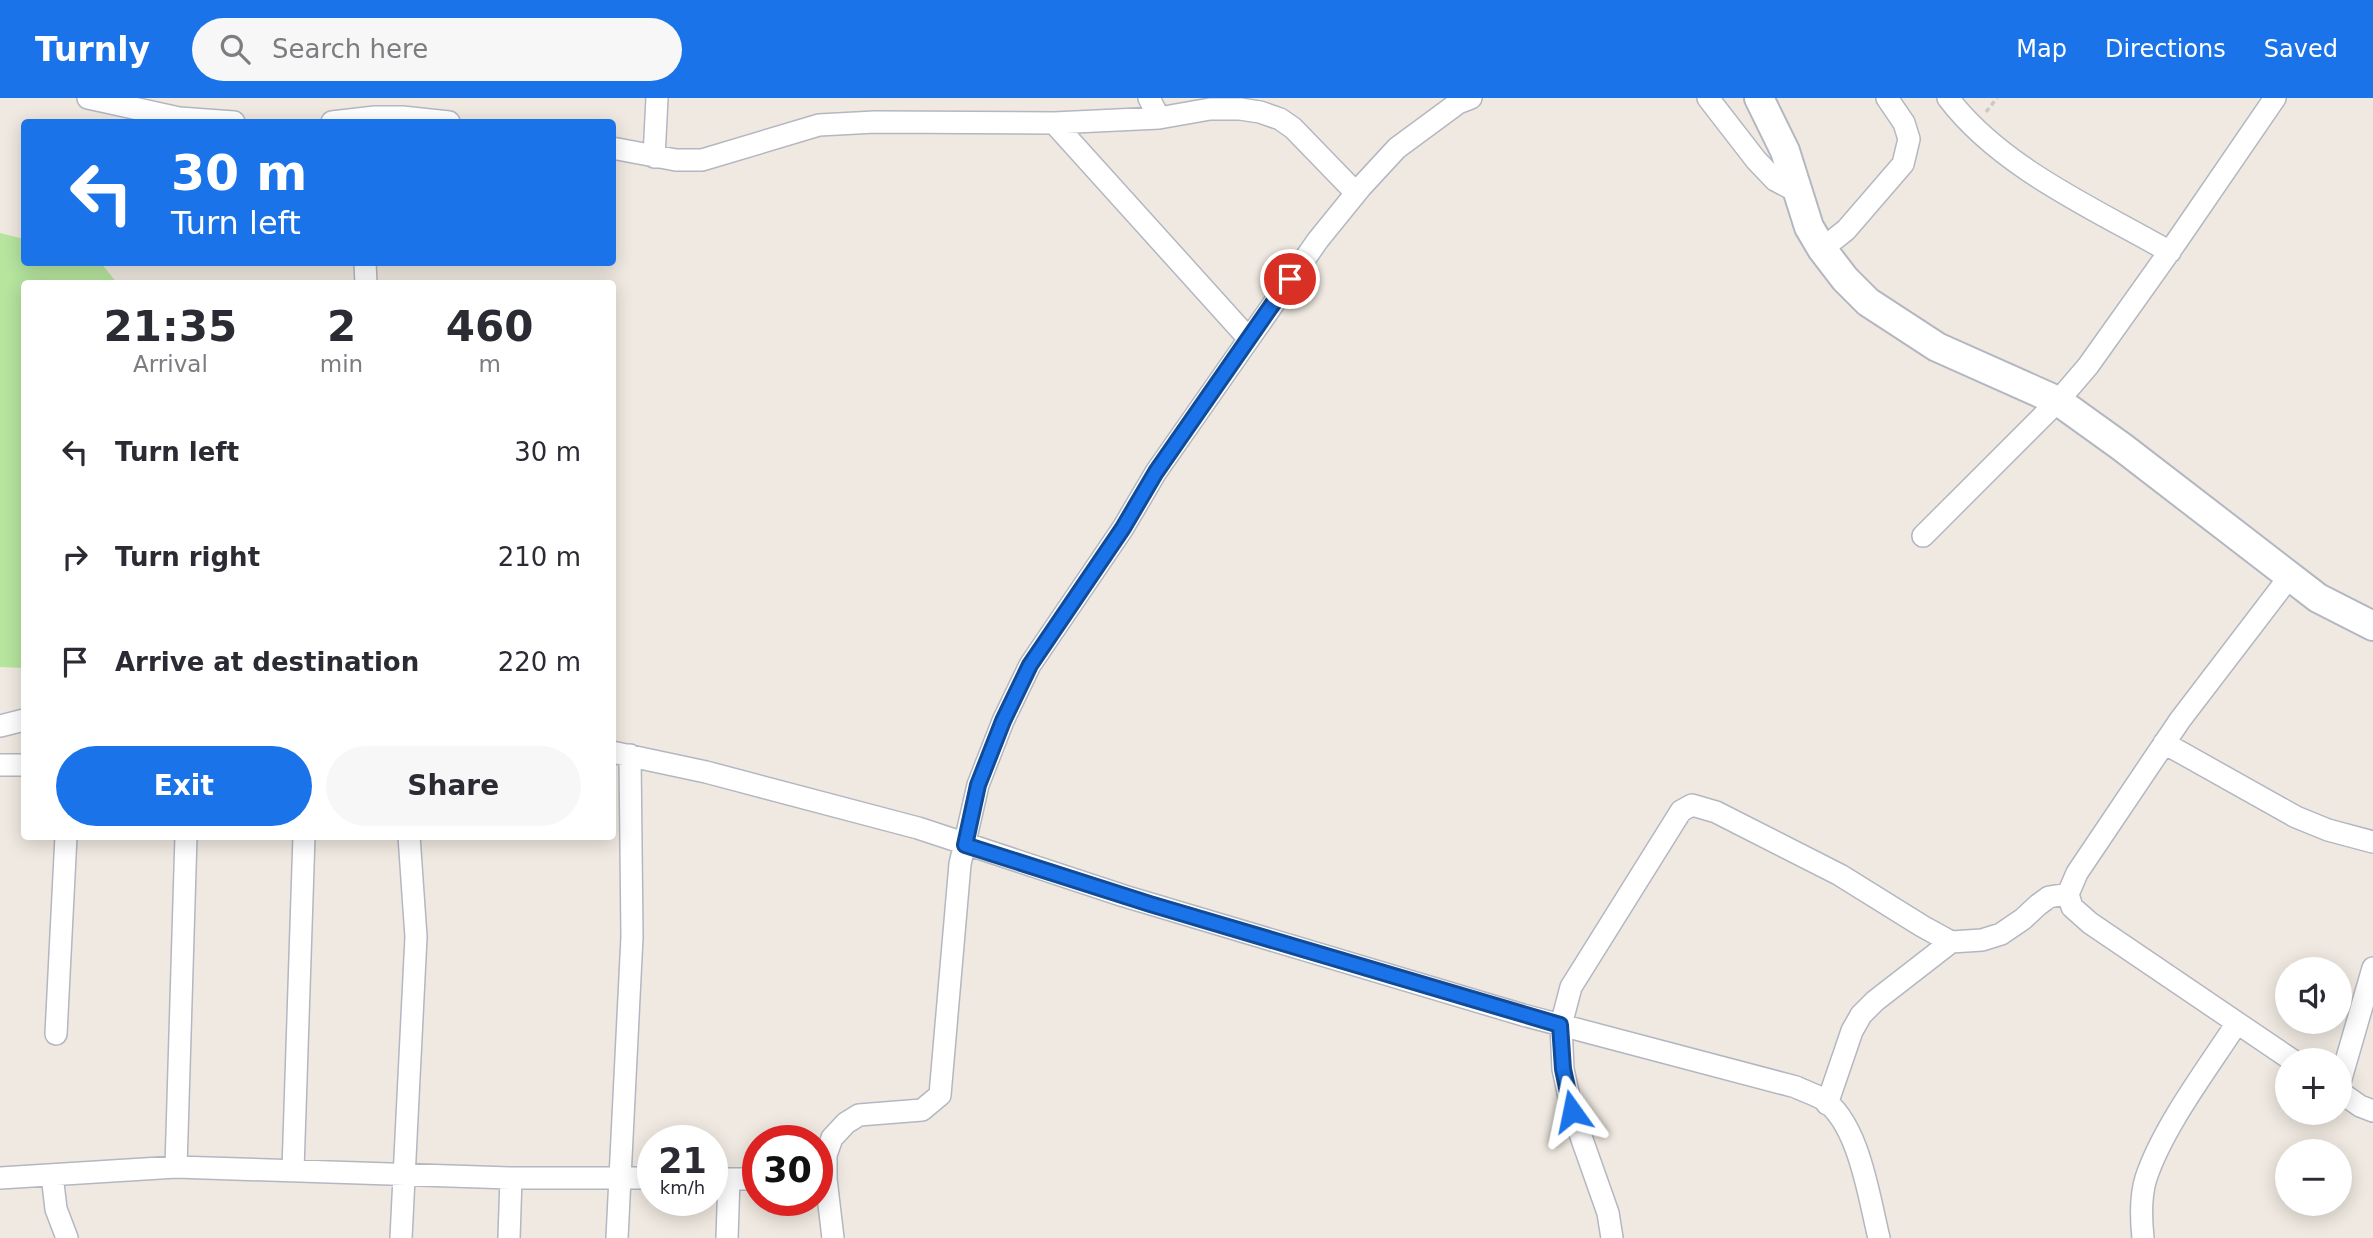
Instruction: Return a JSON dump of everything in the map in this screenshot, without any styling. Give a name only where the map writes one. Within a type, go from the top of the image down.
[{"type":"street","points":[[88,98],[193,119]]},
{"type":"street","points":[[654,156],[657,98]]},
{"type":"street","points":[[1149,98],[1159,118]]},
{"type":"street","points":[[833,1137],[846,1123],[859,1115],[922,1110],[940,1095],[960,864],[978,785],[1003,721],[1030,665],[1123,528],[1156,472],[1318,240],[1397,148],[1458,103],[1471,98]]},
{"type":"street","points":[[1708,98],[1775,180],[1798,192]]},
{"type":"street","points":[[1759,98],[1785,151],[1810,227],[1822,249],[1845,279],[1868,302],[1937,347],[2057,401],[2122,447],[2318,598],[2373,626]]},
{"type":"street","points":[[1822,249],[1846,230],[1903,164],[1909,139],[1904,123],[1887,98]]},
{"type":"street","points":[[1948,98],[1974,127],[2013,159],[2052,186],[2170,252]]},
{"type":"street","points":[[1923,536],[2057,401],[2088,366],[2275,98]]},
{"type":"street","points":[[616,149],[676,160],[702,160],[828,124],[1054,123],[1159,118],[1210,109],[1240,108],[1280,118],[1356,193]]},
{"type":"street","points":[[363,119],[421,119]]},
{"type":"street","points":[[1054,123],[1249,339]]},
{"type":"street","points":[[2275,1049],[2090,923],[2072,907],[2068,894],[2077,873],[2180,720],[2290,576]]},
{"type":"street","points":[[0,726],[21,721]]},
{"type":"street","points":[[2164,743],[2296,817],[2328,830],[2373,842]]},
{"type":"street","points":[[617,1238],[632,937],[621,753],[706,772],[905,825],[1150,904],[1560,1025],[1796,1087],[1822,1099],[1836,1111],[1849,1133],[1861,1165],[1880,1238]]},
{"type":"street","points":[[0,765],[21,765]]},
{"type":"street","points":[[1612,1238],[1608,1213],[1572,1111],[1563,1069],[1560,1025],[1571,987],[1681,811],[1692,805],[1716,813],[1840,875],[1951,942],[1982,940],[2001,934],[2024,919],[2049,897],[2068,894]]},
{"type":"street","points":[[55,1034],[66,840]]},
{"type":"street","points":[[176,1167],[186,840]]},
{"type":"street","points":[[293,1171],[304,840]]},
{"type":"street","points":[[401,1238],[416,937],[409,840]]},
{"type":"street","points":[[1827,1104],[1852,1031],[1861,1016],[1875,1001],[1951,942]]},
{"type":"street","points":[[2350,1048],[2373,968]]},
{"type":"street","points":[[2143,1238],[2141,1207],[2150,1170],[2185,1102],[2237,1023]]},
{"type":"street","points":[[2352,1100],[2373,1111]]},
{"type":"street","points":[[0,1178],[176,1167],[512,1178],[637,1178]]},
{"type":"street","points":[[52,1175],[56,1209],[67,1238]]},
{"type":"street","points":[[509,1238],[512,1178]]},
{"type":"street","points":[[725,1216],[727,1238]]},
{"type":"street","points":[[829,1216],[833,1238]]},
{"type":"green space","points":[[0,233],[21,238],[21,266],[103,266],[115,280],[21,280],[21,668],[0,667]]},
{"type":"route","points":[[1290,279],[1156,472],[1123,528],[1030,665],[1003,721],[978,785],[965,845],[1150,904],[1560,1025],[1563,1069],[1572,1111]]}]
